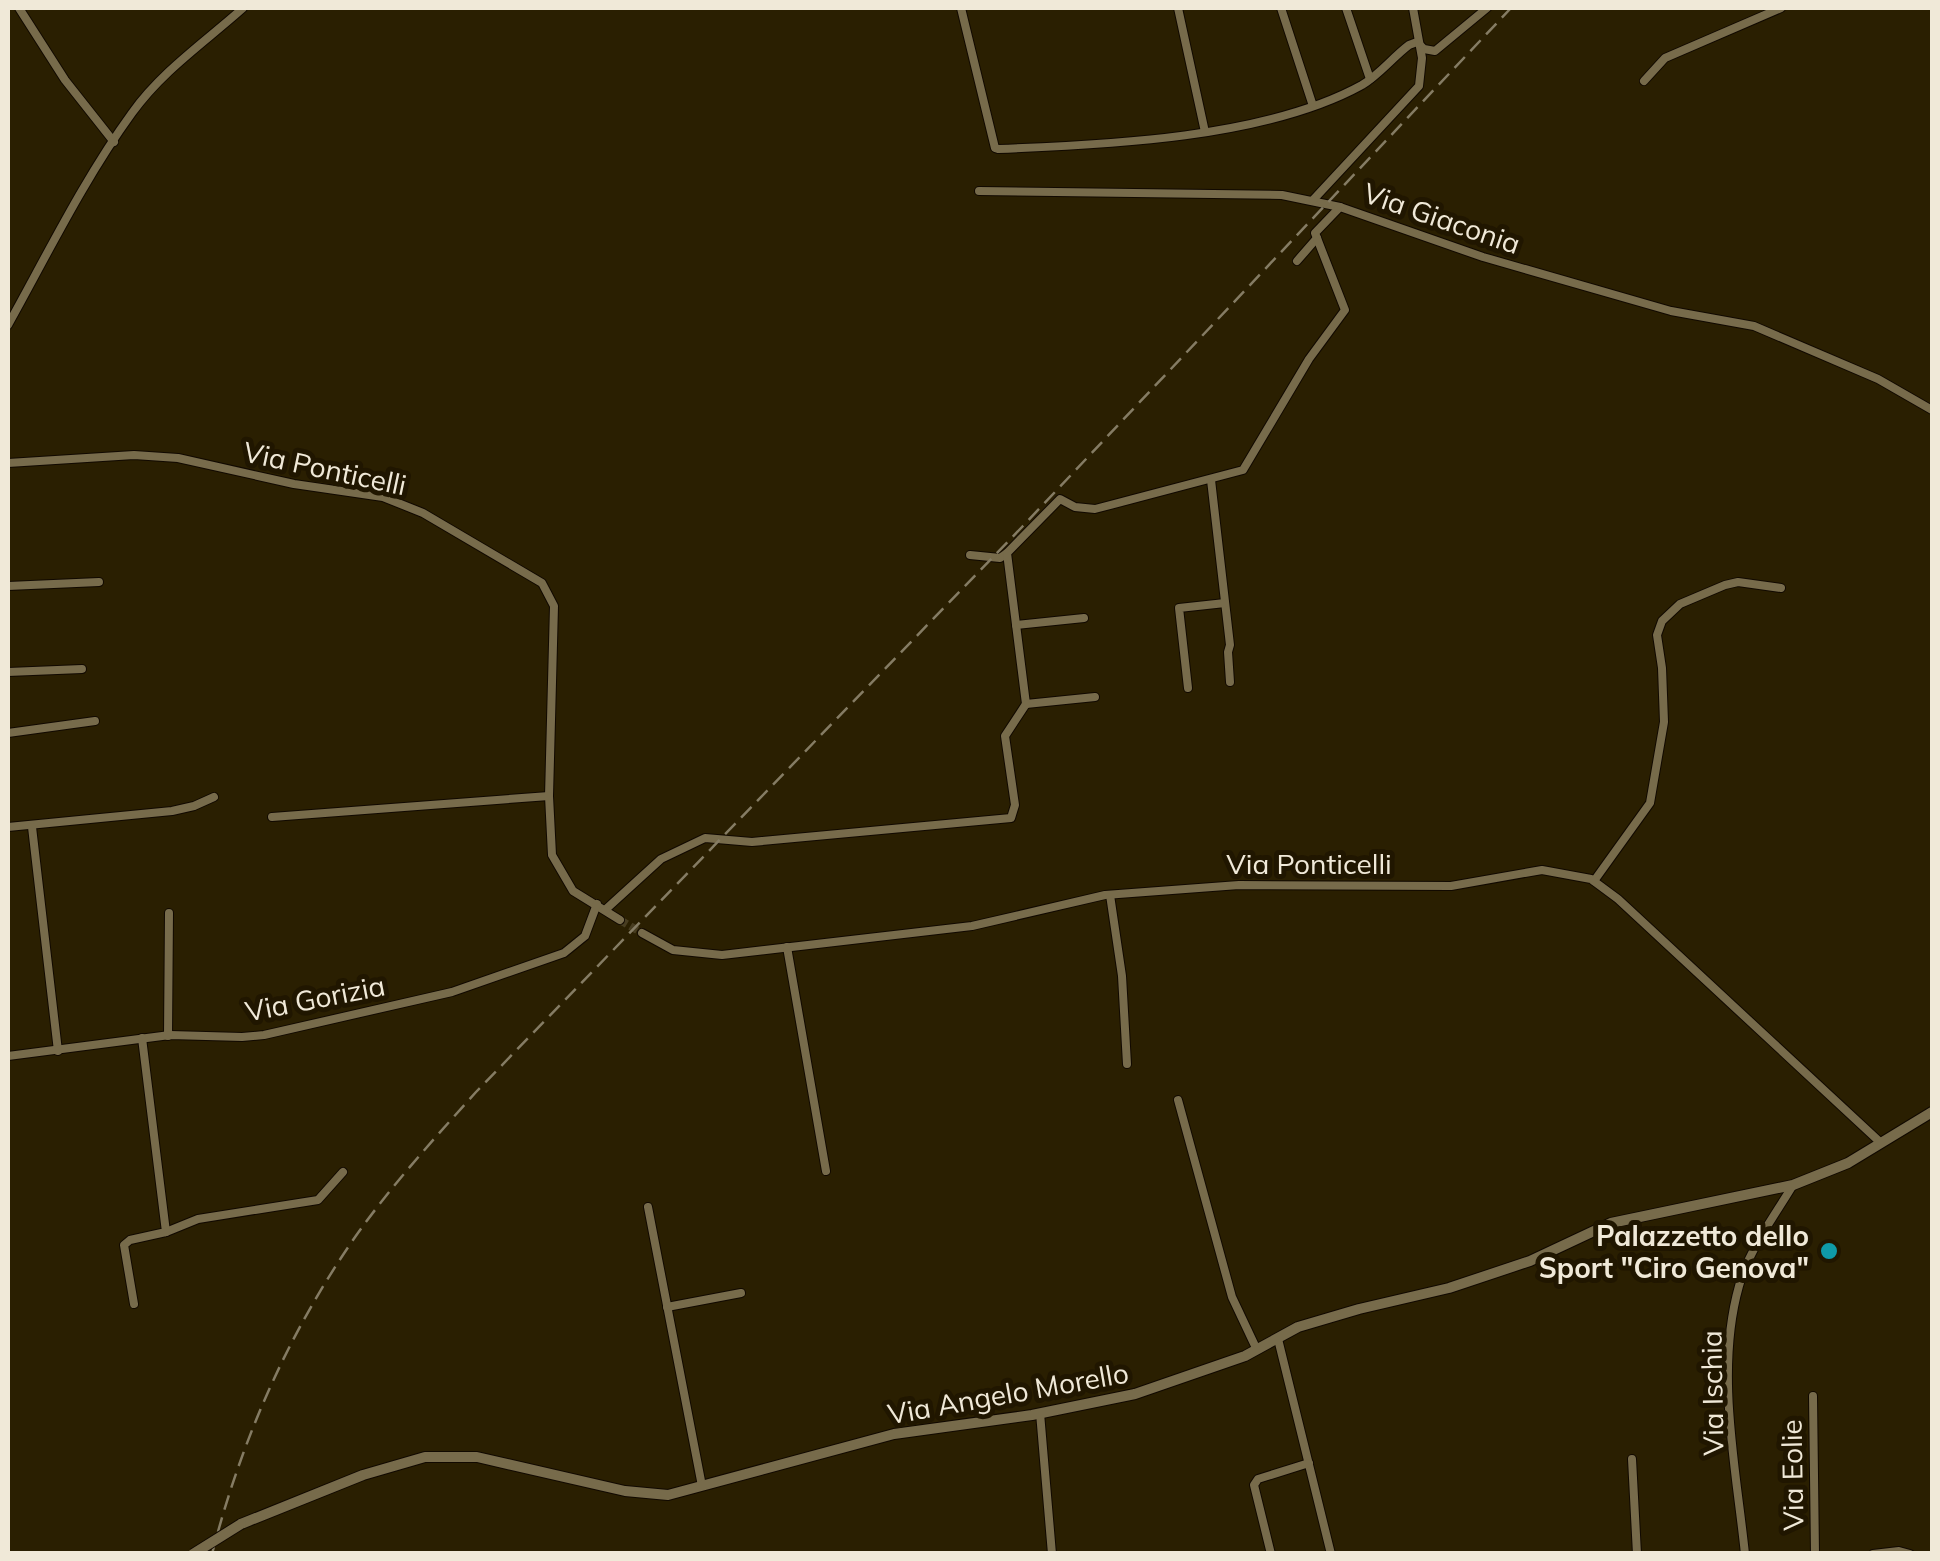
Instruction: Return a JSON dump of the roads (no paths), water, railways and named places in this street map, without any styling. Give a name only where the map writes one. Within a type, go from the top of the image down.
[{"type":"street","points":[[19,8],[65,80],[114,142]]},
{"type":"street","points":[[8,326],[132,112],[171,68],[243,8]]},
{"type":"street","points":[[960,8],[995,148],[1036,148],[1205,132],[1314,106],[1370,79],[1399,52],[1417,42]]},
{"type":"street","points":[[1178,8],[1205,132]]},
{"type":"street","points":[[1281,8],[1314,106]]},
{"type":"street","points":[[1346,8],[1370,79]]},
{"type":"street","points":[[1313,200],[1419,86],[1423,71],[1413,8]]},
{"type":"street","points":[[1417,42],[1424,49],[1436,50],[1487,8]]},
{"type":"street","points":[[1644,81],[1666,58],[1782,8]]},
{"type":"street","points":[[979,191],[1282,195],[1340,207]]},
{"type":"street","name":"Via Giaconia","points":[[1296,261],[1340,207],[1482,258],[1671,311],[1754,326],[1878,380],[1932,410]]},
{"type":"street","points":[[970,555],[1000,558],[1060,498],[1075,507],[1096,509],[1243,470],[1309,359],[1346,310],[1317,238]]},
{"type":"street","name":"Via Ponticelli","points":[[8,462],[134,454],[178,458],[294,484],[383,498],[423,513],[542,583],[554,606],[549,796],[552,854],[573,892],[620,920]]},
{"type":"street","points":[[1211,480],[1230,682]]},
{"type":"street","points":[[1007,553],[1026,704],[1095,697]]},
{"type":"street","points":[[8,586],[99,582]]},
{"type":"street","points":[[1594,882],[1650,803],[1664,722],[1658,635],[1662,621],[1680,604],[1725,585],[1738,582],[1781,588]]},
{"type":"street","points":[[1188,688],[1180,608],[1225,603]]},
{"type":"street","points":[[1016,625],[1084,618]]},
{"type":"street","points":[[8,672],[82,669]]},
{"type":"street","name":"Via Gorizia","points":[[8,1056],[142,1038],[264,1035],[452,992],[564,953],[586,936],[601,907],[661,859],[705,838],[752,842],[1011,818],[1016,805],[1005,736],[1026,704]]},
{"type":"street","points":[[8,732],[94,720]]},
{"type":"street","points":[[272,817],[549,796]]},
{"type":"street","points":[[8,827],[172,811],[214,797]]},
{"type":"street","points":[[32,827],[58,1051]]},
{"type":"street","name":"Via Ponticelli","points":[[642,933],[673,950],[722,955],[972,926],[1110,895],[1239,884],[1451,886],[1542,870],[1594,882],[1643,921],[1881,1144]]},
{"type":"street","points":[[1110,895],[1122,976],[1127,1064]]},
{"type":"street","points":[[168,1036],[170,913]]},
{"type":"street","points":[[788,947],[826,1171]]},
{"type":"street","points":[[142,1038],[166,1232]]},
{"type":"street","points":[[1178,1100],[1232,1297],[1257,1350]]},
{"type":"street","name":"Via Angelo Morello","points":[[192,1554],[242,1524],[396,1463],[436,1455],[477,1457],[643,1494],[678,1494],[894,1434],[1040,1414],[1155,1389],[1257,1350],[1298,1327],[1449,1288],[1530,1261],[1610,1223],[1793,1185],[1848,1163],[1932,1112]]},
{"type":"street","points":[[134,1304],[124,1245],[130,1240],[198,1220],[318,1200],[344,1172]]},
{"type":"street","name":"Via Ischia","points":[[1745,1554],[1728,1363],[1732,1319],[1740,1283],[1756,1245],[1793,1185]]},
{"type":"street","points":[[648,1207],[702,1486]]},
{"type":"street","points":[[667,1308],[740,1292]]},
{"type":"street","points":[[1278,1338],[1331,1554]]},
{"type":"street","name":"Via Eolie","points":[[1812,1396],[1816,1554]]},
{"type":"street","points":[[1040,1414],[1052,1554]]},
{"type":"street","points":[[1632,1459],[1637,1554]]},
{"type":"street","points":[[1271,1554],[1254,1485],[1258,1479],[1309,1463]]},
{"type":"street","points":[[1873,1554],[1910,1554]]},
{"type":"tunnel","points":[[620,920],[642,933]]},
{"type":"railway","points":[[212,1554],[252,1430],[287,1352],[329,1276],[412,1164],[476,1092],[1022,527],[1511,8]]},
{"type":"place","name":"Palazzetto dello Sport \"Ciro Genova\"","points":[[1829,1251]]}]
